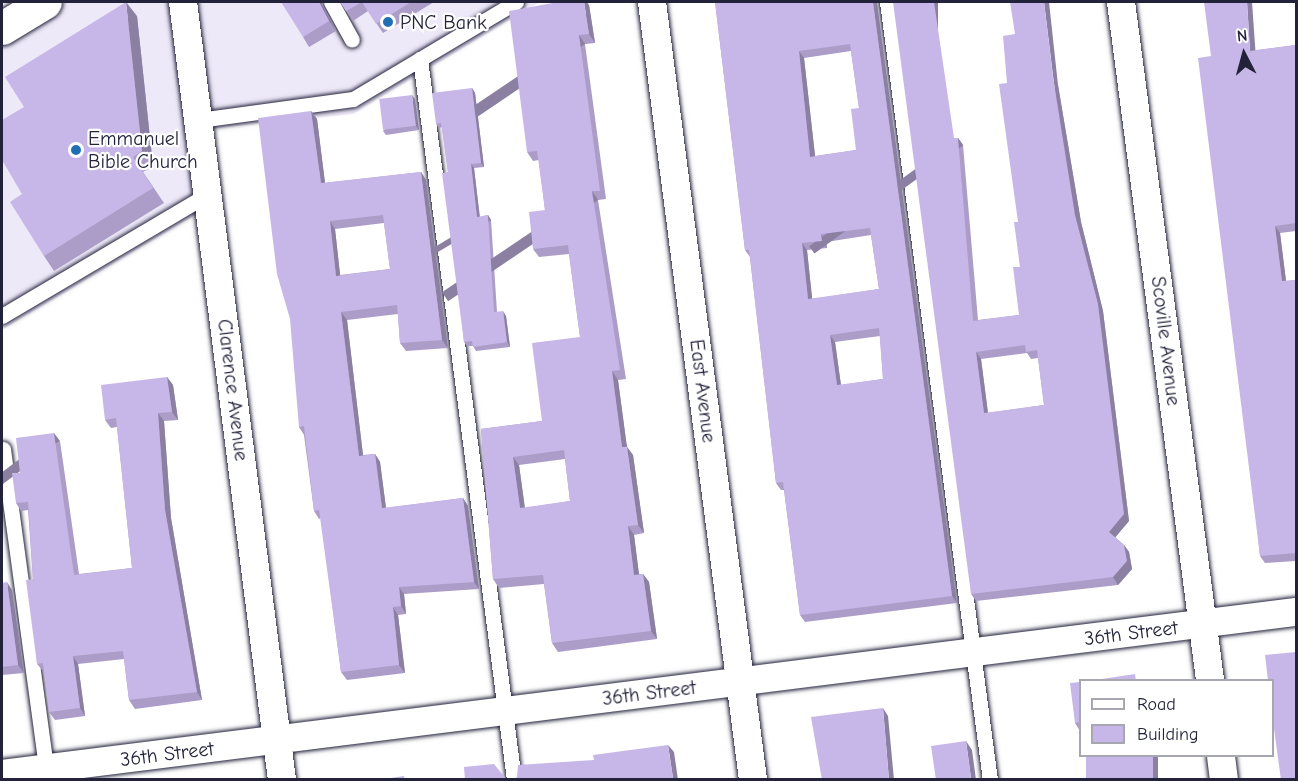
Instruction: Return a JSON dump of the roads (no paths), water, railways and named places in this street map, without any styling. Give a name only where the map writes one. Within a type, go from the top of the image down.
[{"type":"main road","points":[[8,16],[45,2]]},
{"type":"street","name":"Clarence Avenue","points":[[183,2],[282,780]]},
{"type":"street","name":"East Avenue","points":[[652,2],[753,780]]},
{"type":"street","name":"Scoville Avenue","points":[[1121,2],[1210,679]]},
{"type":"street","name":"36th Street","points":[[2,774],[47,774],[276,740],[1296,612]]},
{"type":"street","points":[[1221,757],[1224,780]]},
{"type":"lane","points":[[332,2],[352,40]]},
{"type":"lane","points":[[199,120],[353,99],[516,2]]},
{"type":"lane","points":[[887,2],[990,780]]},
{"type":"lane","points":[[420,59],[514,780]]},
{"type":"lane","points":[[2,316],[208,194]]},
{"type":"lane","points":[[3,449],[47,774]]},
{"type":"place","name":"PNC Bank","points":[[388,22]]},
{"type":"place","name":"Emmanuel Bible Church","points":[[76,150]]}]
